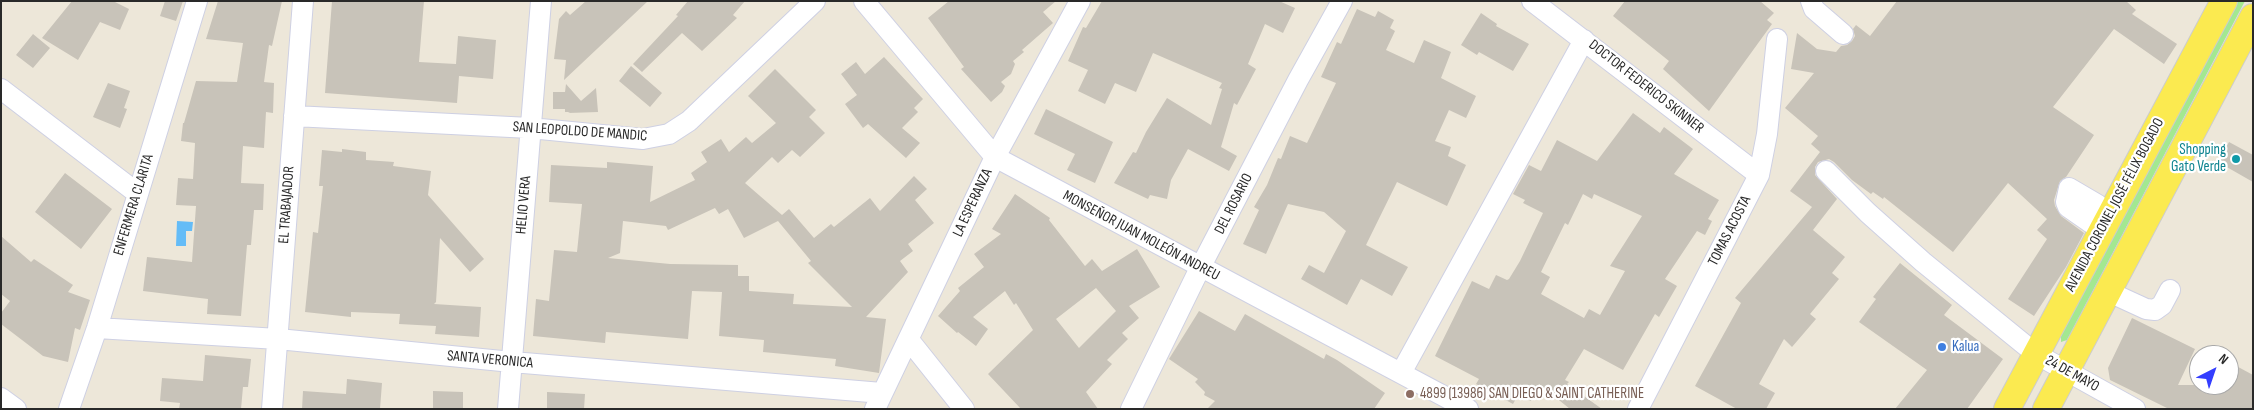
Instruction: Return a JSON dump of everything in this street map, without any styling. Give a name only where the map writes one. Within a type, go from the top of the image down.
[{"type":"main road","name":"AVENIDA CORONEL JOSÉ FÉLIX BOGADO","points":[[2007,409],[2036,354],[2100,216],[2224,1]]},
{"type":"main road","points":[[2046,409],[2253,17]]},
{"type":"street","name":"ENFERMERA CLARITA","points":[[69,409],[97,328],[137,192],[197,1]]},
{"type":"street","name":"EL TRABAJADOR","points":[[272,409],[303,1]]},
{"type":"street","name":"HELIO VERA","points":[[508,409],[540,1]]},
{"type":"street","name":"SAN LEOPOLDO DE MANDIC","points":[[294,116],[530,128],[643,139],[670,134],[689,121],[815,1]]},
{"type":"street","name":"MONSEÑOR JUAN MOLEÓN ANDREU","points":[[864,1],[995,157],[1200,268],[1468,409]]},
{"type":"street","name":"LA ESPERANZA","points":[[879,401],[995,157],[1080,1]]},
{"type":"street","name":"DEL ROSARIO","points":[[1131,409],[1200,268],[1298,80],[1342,1]]},
{"type":"street","name":"DOCTOR FEDERICO SKINNER","points":[[1532,1],[1759,175]]},
{"type":"street","points":[[1810,2],[1814,9],[1844,34]]},
{"type":"street","name":"TOMAS ACOSTA","points":[[1638,409],[1759,175],[1767,134],[1776,39]]},
{"type":"street","points":[[1401,374],[1584,40]]},
{"type":"street","points":[[1,89],[137,192]]},
{"type":"street","points":[[1826,171],[1868,213],[1923,262],[2036,354]]},
{"type":"street","points":[[2109,292],[2146,309],[2155,310],[2162,305],[2170,290]]},
{"type":"street","name":"SANTA VERONICA","points":[[97,328],[278,339],[879,401]]},
{"type":"street","points":[[909,340],[964,409]]},
{"type":"street","name":"24 DE MAYO","points":[[2036,354],[2135,409]]},
{"type":"street","points":[[1,398],[16,409]]},
{"type":"green space","points":[[2237,1],[2245,1],[2067,340],[2061,342],[2061,336]]},
{"type":"water","points":[[177,221],[193,222],[192,231],[186,231],[186,246],[176,246]]},
{"type":"building","points":[[72,1],[113,1],[129,9],[120,30],[100,22],[78,60],[42,38]]},
{"type":"building","points":[[165,1],[183,1],[176,21],[160,16]]},
{"type":"building","points":[[218,1],[282,1],[272,46],[269,45],[264,82],[274,83],[273,113],[266,112],[264,148],[243,146],[241,183],[264,184],[263,210],[254,210],[251,245],[247,245],[241,316],[207,314],[208,299],[143,291],[147,257],[192,262],[196,206],[176,205],[178,178],[193,179],[195,143],[181,141],[183,123],[196,81],[237,82],[243,43],[206,39]]},
{"type":"building","points":[[332,1],[424,1],[419,62],[456,64],[458,36],[496,40],[493,79],[459,76],[457,103],[325,93]]},
{"type":"building","points":[[586,1],[648,1],[564,80],[566,60],[554,59],[559,19],[566,11],[570,15]]},
{"type":"building","points":[[688,1],[745,1],[733,15],[737,18],[702,51],[682,33],[642,72],[633,64],[678,16],[676,15]]},
{"type":"building","points":[[949,1],[1056,1],[1043,12],[1053,23],[1022,50],[1024,52],[1013,61],[1015,64],[1011,74],[1001,82],[1005,86],[1002,92],[991,102],[961,69],[964,67],[928,18]]},
{"type":"building","points":[[1102,1],[1279,1],[1295,8],[1283,33],[1265,24],[1248,64],[1256,69],[1237,105],[1234,103],[1221,147],[1237,156],[1229,171],[1188,149],[1171,180],[1167,199],[1150,195],[1148,199],[1114,183],[1133,152],[1136,153],[1146,132],[1167,98],[1211,125],[1222,89],[1219,88],[1222,83],[1153,53],[1136,92],[1115,83],[1105,104],[1078,91],[1088,70],[1068,61],[1083,27],[1086,28]]},
{"type":"building","points":[[1625,1],[1760,1],[1774,13],[1767,20],[1772,24],[1709,111],[1663,69],[1669,61],[1613,16]]},
{"type":"building","points":[[1897,1],[2126,1],[2136,10],[2132,14],[2177,44],[2164,64],[2114,29],[2053,107],[2094,135],[2066,177],[2060,181],[2054,200],[2061,216],[2084,233],[2066,267],[2034,316],[2008,299],[2047,239],[2037,230],[2047,219],[2008,183],[1953,252],[1884,197],[1883,199],[1873,192],[1871,194],[1852,180],[1834,162],[1829,159],[1818,162],[1815,167],[1815,175],[1837,199],[1813,230],[1845,257],[1832,273],[1839,279],[1810,314],[1816,319],[1792,347],[1784,339],[1759,384],[1775,393],[1766,409],[1737,409],[1695,386],[1741,303],[1735,298],[1812,207],[1790,191],[1820,152],[1811,144],[1818,136],[1785,108],[1814,73],[1791,69],[1797,33],[1817,49],[1836,52],[1841,46],[1847,45],[1852,41],[1855,36],[1853,29],[1856,25],[1870,36]]},
{"type":"building","points":[[1357,9],[1375,17],[1378,11],[1394,20],[1390,28],[1395,31],[1386,50],[1414,63],[1424,40],[1451,52],[1441,78],[1476,96],[1466,118],[1449,110],[1435,141],[1451,147],[1448,156],[1466,165],[1447,206],[1397,182],[1366,245],[1408,267],[1392,296],[1361,279],[1347,305],[1301,279],[1309,265],[1324,273],[1346,231],[1324,212],[1288,204],[1266,254],[1243,244],[1259,210],[1254,207],[1267,185],[1278,158],[1281,159],[1290,136],[1307,143],[1336,83],[1321,77],[1337,42],[1341,44]]},
{"type":"building","points":[[1481,13],[1497,24],[1496,26],[1529,44],[1513,71],[1479,52],[1477,55],[1461,45]]},
{"type":"building","points":[[33,34],[50,48],[33,68],[16,55]]},
{"type":"building","points":[[884,57],[923,99],[914,108],[918,112],[902,128],[920,143],[906,158],[868,124],[863,128],[845,104],[857,95],[841,74],[856,62],[865,74]]},
{"type":"building","points":[[631,66],[662,93],[650,107],[619,81]]},
{"type":"building","points":[[775,69],[816,110],[809,117],[825,133],[800,157],[792,150],[778,163],[772,157],[745,183],[782,215],[789,209],[814,238],[831,224],[834,227],[870,198],[880,211],[914,176],[927,189],[915,200],[934,223],[908,244],[913,251],[900,261],[908,272],[866,317],[886,319],[879,373],[835,366],[836,359],[763,352],[764,340],[719,336],[722,292],[692,291],[688,339],[606,332],[605,343],[533,336],[536,299],[549,301],[554,250],[577,252],[582,204],[549,202],[551,165],[607,168],[607,162],[653,166],[650,202],[695,180],[691,173],[707,162],[701,152],[721,139],[729,152],[746,137],[752,143],[776,123],[748,96]],"holes":[[[715,208],[719,214],[728,209],[744,238],[778,221],[811,261],[808,263],[852,307],[793,304],[794,294],[749,291],[749,276],[738,276],[738,265],[670,264],[608,258],[620,253],[623,221],[666,226],[668,230]]]},
{"type":"building","points":[[108,83],[130,91],[124,108],[127,109],[120,128],[93,117]]},
{"type":"building","points":[[566,84],[581,101],[596,88],[598,112],[568,113],[570,112],[565,112],[565,109],[553,109],[553,92],[565,92]]},
{"type":"building","points":[[1046,109],[1113,142],[1095,183],[1067,170],[1075,154],[1034,134]]},
{"type":"building","points":[[1633,113],[1660,133],[1664,127],[1693,149],[1674,174],[1719,200],[1708,219],[1712,221],[1705,235],[1697,231],[1665,279],[1677,286],[1659,317],[1655,314],[1623,370],[1584,349],[1565,380],[1569,382],[1567,384],[1602,409],[1570,409],[1539,384],[1531,401],[1518,395],[1513,404],[1476,384],[1479,379],[1435,356],[1472,281],[1489,289],[1496,275],[1507,280],[1509,279],[1520,261],[1543,213],[1523,203],[1525,200],[1513,194],[1529,165],[1541,171],[1557,140],[1597,161]],"holes":[[[1583,194],[1592,199],[1594,194],[1642,216],[1610,266],[1625,271],[1600,315],[1589,309],[1584,318],[1541,294],[1550,277],[1541,272],[1565,223],[1568,225]]]},
{"type":"building","name":"Shopping Gato Verde","points":[[2229,142],[2253,155],[2253,182],[2218,162]]},
{"type":"building","points":[[342,149],[366,152],[366,160],[394,162],[393,166],[431,171],[428,195],[484,259],[470,272],[440,238],[436,302],[434,304],[481,307],[479,337],[435,334],[436,326],[399,324],[400,314],[351,312],[351,317],[305,312],[313,232],[318,233],[323,186],[319,186],[322,150],[342,152]]},
{"type":"building","points":[[65,173],[112,209],[81,249],[35,212]]},
{"type":"building","points":[[1015,194],[1050,218],[1049,220],[1085,266],[1092,259],[1102,271],[1137,249],[1160,287],[1129,306],[1139,318],[1122,333],[1128,339],[1107,360],[1112,364],[1086,392],[1098,409],[1021,409],[988,374],[1033,330],[1016,303],[1014,305],[1005,291],[973,317],[988,329],[976,346],[957,333],[938,316],[960,291],[958,288],[984,267],[974,254],[1001,234],[992,229]],"holes":[[[1096,288],[1116,311],[1079,348],[1056,319]]]},
{"type":"building","points":[[1,236],[31,262],[34,259],[73,285],[68,292],[90,300],[80,330],[75,328],[68,362],[43,356],[1,324],[1,313],[10,301],[1,294]]},
{"type":"building","name":"Kalua","points":[[1900,263],[1952,305],[1944,315],[2003,359],[1967,409],[1895,409],[1927,370],[1859,322],[1876,299],[1873,297]]},
{"type":"building","points":[[1199,311],[1235,331],[1245,314],[1324,359],[1326,354],[1337,360],[1385,393],[1374,409],[1207,409],[1215,401],[1204,395],[1205,392],[1195,382],[1198,379],[1169,359]]},
{"type":"building","points":[[2132,318],[2189,346],[2189,362],[2178,385],[2189,385],[2189,395],[2239,395],[2239,367],[2253,375],[2253,409],[2169,409],[2110,380],[2108,368]]},
{"type":"building","points":[[205,355],[251,359],[248,387],[243,387],[241,409],[179,409],[180,403],[160,401],[162,378],[203,381]]},
{"type":"building","points":[[347,379],[382,383],[380,409],[302,409],[303,391],[346,394]]},
{"type":"building","points":[[433,391],[463,392],[463,409],[433,409]]},
{"type":"building","points":[[547,392],[585,394],[584,409],[547,409]]},
{"type":"place","name":"Shopping Gato Verde","points":[[2236,159]]},
{"type":"place","name":"Kalua","points":[[1942,347]]},
{"type":"place","name":"4899 (13986) SAN DIEGO & SAINT CATHERINE","points":[[1410,394]]}]
